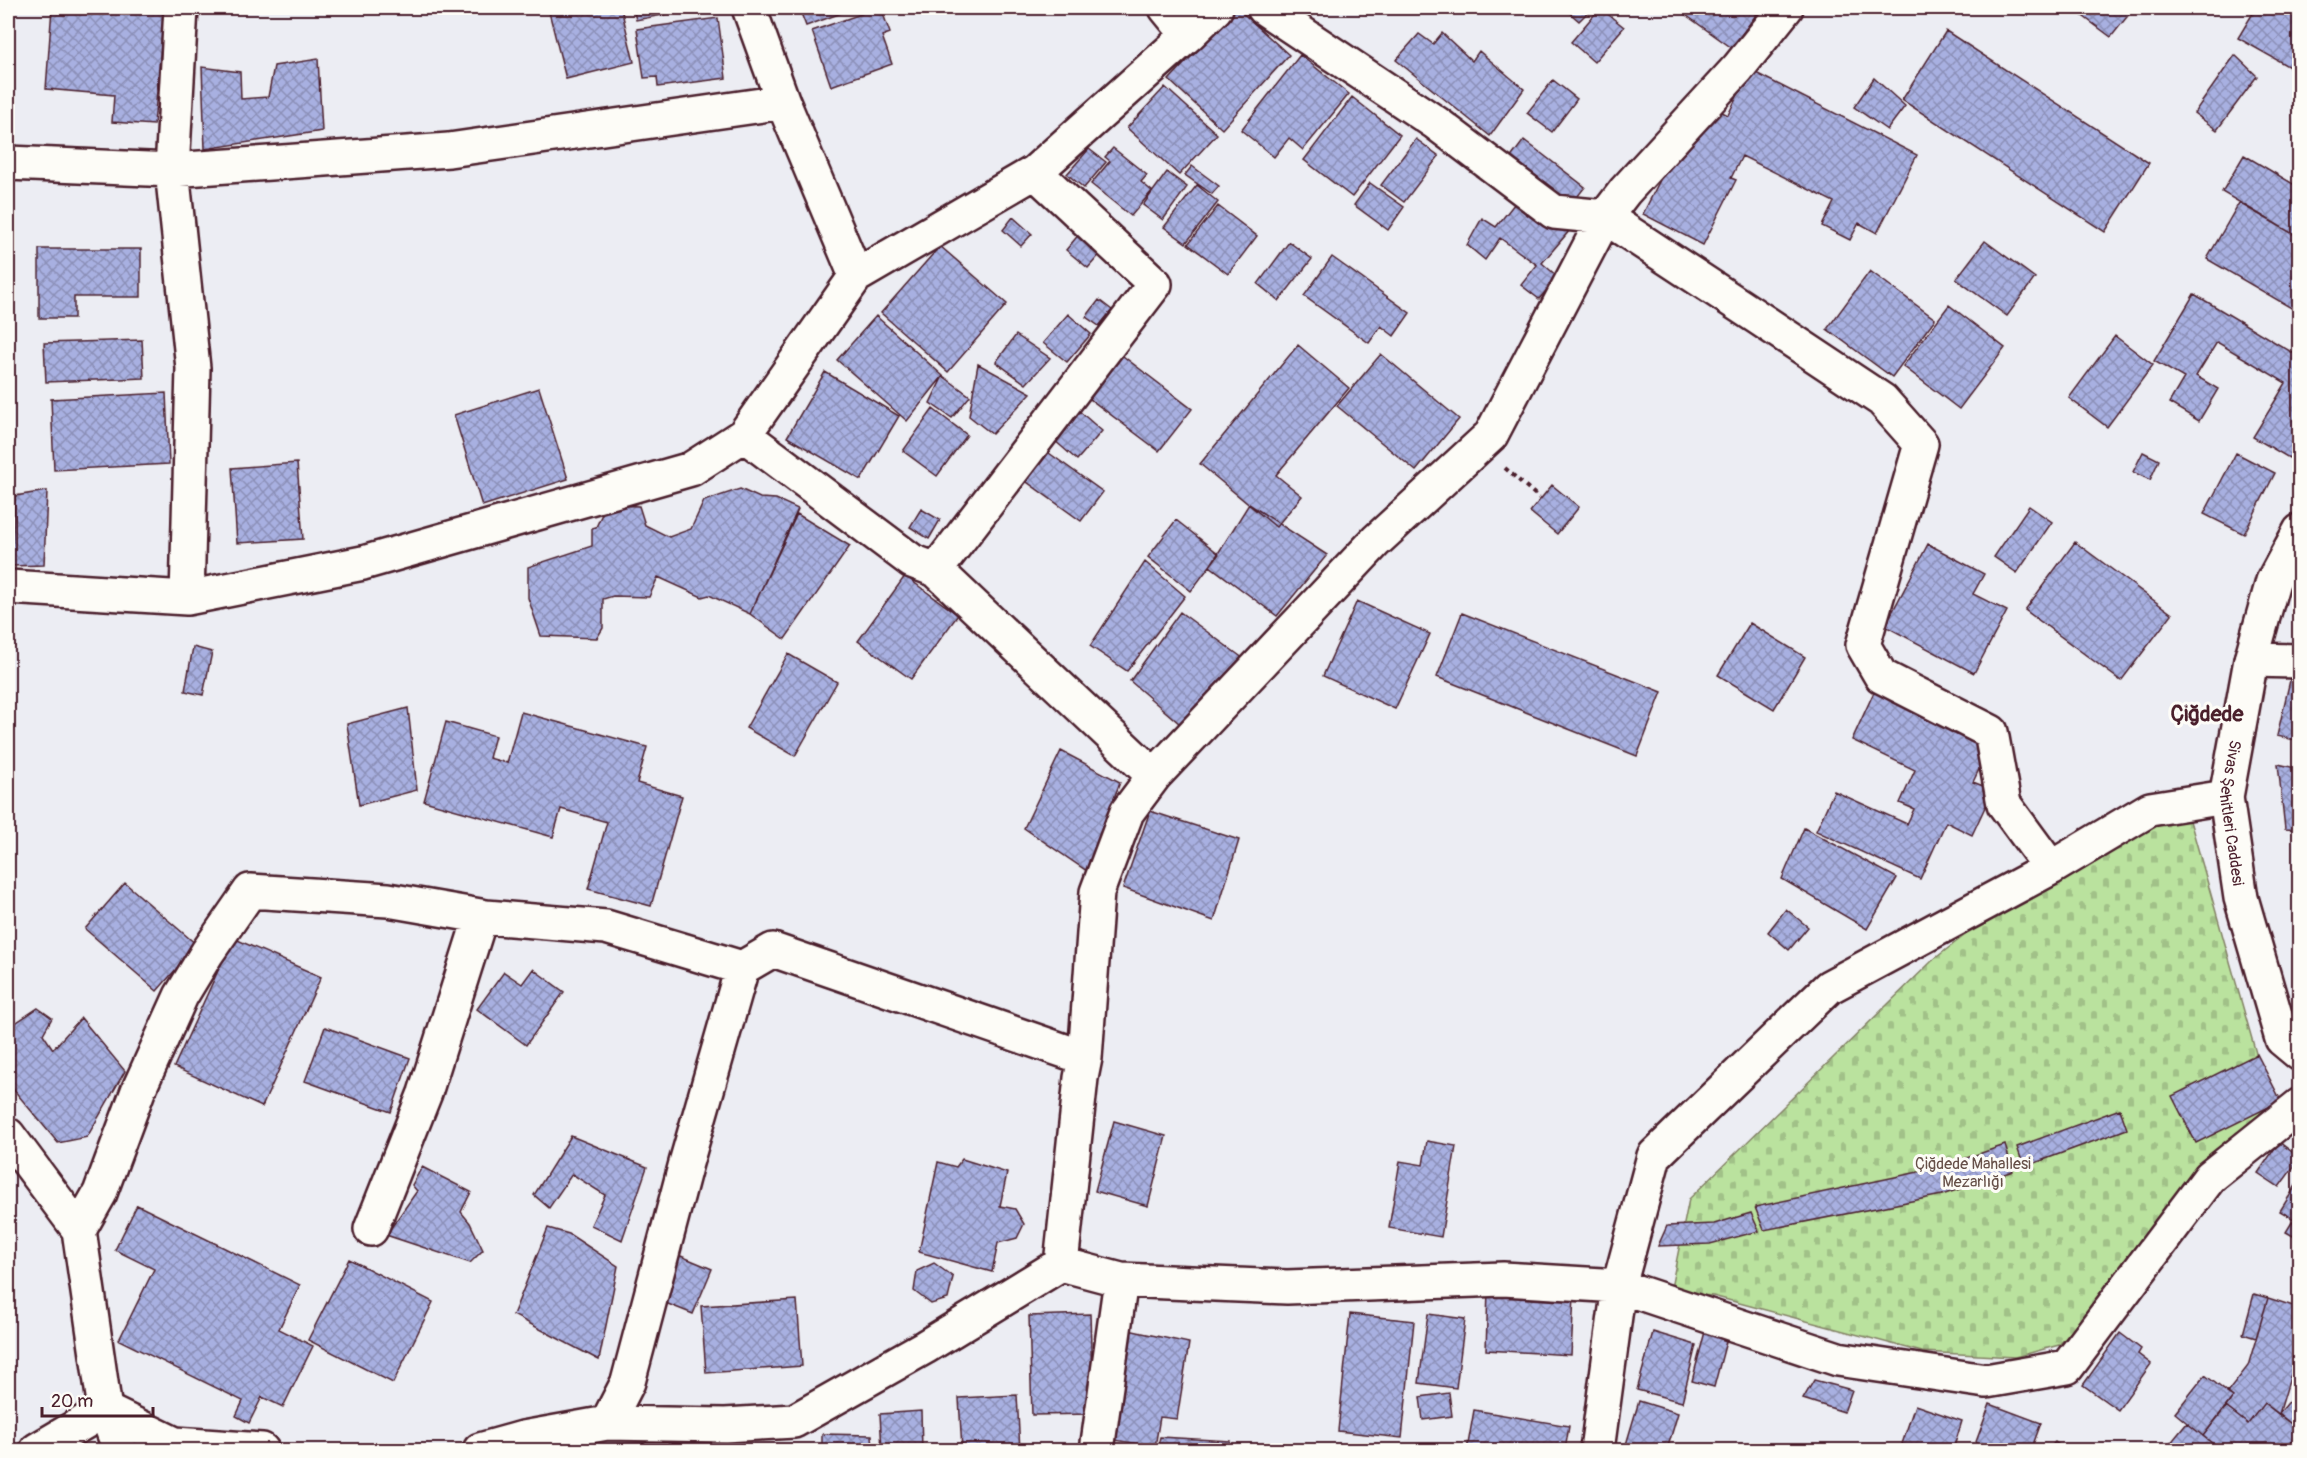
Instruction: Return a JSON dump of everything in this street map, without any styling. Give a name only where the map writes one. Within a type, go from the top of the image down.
[{"type":"street","points":[[182,8],[172,170],[193,368],[187,597]]},
{"type":"street","points":[[749,8],[783,102],[856,276]]},
{"type":"street","points":[[1166,8],[1188,35]]},
{"type":"street","points":[[8,587],[187,597],[363,562],[691,469],[744,435],[856,276],[1035,172],[1216,8]]},
{"type":"street","points":[[1264,8],[1436,123],[1554,212],[1605,217],[1882,400],[1922,444],[1863,645],[1881,676],[1991,732],[2004,804],[2051,868]]},
{"type":"street","points":[[1061,1264],[1085,1058],[1097,892],[1127,812],[1154,776],[1376,541],[1491,435],[1605,217],[1625,191],[1738,68],[1786,8]]},
{"type":"street","points":[[8,163],[172,170],[448,150],[783,102]]},
{"type":"street","points":[[936,570],[1155,284],[1035,172]]},
{"type":"street","points":[[744,435],[912,561],[936,570],[1154,776]]},
{"type":"street","name":"Sivas Şehitleri Caddesi","points":[[2300,531],[2273,581],[2251,660],[2226,797],[2241,898],[2282,1039],[2300,1054]]},
{"type":"street","points":[[2251,660],[2300,661]]},
{"type":"street","points":[[1597,1450],[1619,1286],[1654,1156],[1829,987],[2051,868],[2150,809],[2226,797]]},
{"type":"street","points":[[79,1230],[100,1193],[138,1091],[181,996],[207,953],[250,891],[388,900],[481,916],[606,927],[742,968]]},
{"type":"street","points":[[371,1229],[425,1093],[481,916]]},
{"type":"street","points":[[607,1423],[628,1382],[686,1163],[742,968],[773,950],[1085,1058]]},
{"type":"street","points":[[480,1450],[523,1438],[607,1423],[724,1425],[794,1421],[925,1347],[1061,1264],[1121,1281],[1287,1287],[1503,1279],[1619,1286],[1838,1359],[1986,1382],[2067,1367],[2210,1177],[2300,1105]]},
{"type":"street","points":[[8,1135],[79,1230],[105,1410],[120,1450]]},
{"type":"street","points":[[1097,1450],[1121,1281]]},
{"type":"street","points":[[37,1450],[105,1410]]},
{"type":"street","points":[[105,1410],[176,1444],[262,1450]]},
{"type":"path","points":[[1491,435],[1500,464],[1539,498]]},
{"type":"green space","name":"Çiğdede Mahallesi Mezarlığı","points":[[2185,803],[2282,1145],[2201,1189],[2059,1345],[2015,1357],[1922,1352],[1713,1296],[1670,1293],[1689,1199],[1933,960],[2051,868]]},
{"type":"building","points":[[52,8],[164,10],[154,125],[112,122],[114,95],[46,89]]},
{"type":"building","points":[[548,8],[621,8],[634,62],[566,79]]},
{"type":"building","points":[[633,8],[700,8],[636,20]]},
{"type":"building","points":[[799,8],[855,8],[806,26]]},
{"type":"building","points":[[881,8],[890,33],[882,36],[892,64],[831,86],[812,31]]},
{"type":"building","points":[[1237,8],[1289,55],[1222,129],[1169,80]]},
{"type":"building","points":[[1564,8],[1592,8],[1579,21]]},
{"type":"building","points":[[1600,8],[1624,27],[1594,62],[1571,42]]},
{"type":"building","points":[[1676,8],[1761,8],[1732,48]]},
{"type":"building","points":[[2072,8],[2134,8],[2111,37]]},
{"type":"building","points":[[2256,8],[2300,8],[2300,73],[2238,38]]},
{"type":"building","points":[[718,18],[726,78],[658,87],[657,77],[644,78],[637,29]]},
{"type":"building","points":[[1946,31],[2149,163],[2105,232],[1902,100]]},
{"type":"building","points":[[1442,33],[1472,61],[1479,51],[1524,89],[1490,136],[1396,60],[1419,34],[1433,44]]},
{"type":"building","points":[[1300,55],[1349,94],[1303,150],[1289,138],[1274,157],[1241,130]]},
{"type":"building","points":[[2235,55],[2257,76],[2217,130],[2194,113]]},
{"type":"building","points":[[318,59],[322,131],[205,149],[202,67],[240,72],[241,99],[268,97],[274,66]]},
{"type":"building","points":[[1750,70],[1917,155],[1877,233],[1859,223],[1850,240],[1822,226],[1834,202],[1742,156],[1731,178],[1736,180],[1703,245],[1643,214],[1686,128],[1712,107],[1728,115]]},
{"type":"building","points":[[1874,78],[1905,106],[1887,130],[1854,107]]},
{"type":"building","points":[[1553,80],[1577,99],[1552,132],[1527,113]]},
{"type":"building","points":[[1165,87],[1217,134],[1179,175],[1127,128]]},
{"type":"building","points":[[1352,97],[1400,135],[1352,197],[1304,160]]},
{"type":"building","points":[[1416,139],[1439,156],[1404,202],[1381,185]]},
{"type":"building","points":[[1524,140],[1585,187],[1566,211],[1506,164]]},
{"type":"building","points":[[1113,148],[1147,175],[1141,182],[1152,191],[1131,216],[1091,184],[1110,161],[1105,157]]},
{"type":"building","points":[[1089,149],[1106,162],[1084,188],[1067,174]]},
{"type":"building","points":[[2244,155],[2300,188],[2300,238],[2222,192]]},
{"type":"building","points":[[1192,166],[1219,186],[1212,194],[1185,175]]},
{"type":"building","points":[[1167,172],[1187,187],[1163,220],[1143,205]]},
{"type":"building","points":[[1370,183],[1404,207],[1388,230],[1354,205]]},
{"type":"building","points":[[1197,185],[1218,202],[1186,243],[1164,227]]},
{"type":"building","points":[[1522,194],[1570,230],[1542,263],[1558,277],[1539,299],[1521,285],[1537,265],[1500,238],[1485,260],[1467,245],[1482,218],[1496,227]]},
{"type":"building","points":[[2239,203],[2300,238],[2300,313],[2207,259]]},
{"type":"building","points":[[1218,206],[1257,236],[1228,274],[1188,244]]},
{"type":"building","points":[[1013,217],[1032,234],[1021,246],[1003,230]]},
{"type":"building","points":[[1080,233],[1102,252],[1088,268],[1066,250]]},
{"type":"building","points":[[1985,241],[2035,278],[2007,316],[1956,279]]},
{"type":"building","points":[[1289,242],[1312,259],[1279,301],[1258,284]]},
{"type":"building","points":[[940,246],[1007,304],[948,372],[881,313]]},
{"type":"building","points":[[39,249],[141,249],[141,297],[74,297],[74,318],[39,318]]},
{"type":"building","points":[[1332,257],[1410,313],[1394,336],[1381,326],[1369,343],[1304,296]]},
{"type":"building","points":[[1870,271],[1935,319],[1892,377],[1827,329]]},
{"type":"building","points":[[2194,294],[2300,357],[2300,440],[2289,458],[2253,437],[2286,383],[2217,342],[2196,376],[2218,389],[2199,421],[2169,403],[2184,378],[2154,361]]},
{"type":"building","points":[[1099,300],[1112,310],[1099,326],[1086,317]]},
{"type":"building","points":[[1949,305],[2005,348],[1959,409],[1903,366]]},
{"type":"building","points":[[1068,314],[1091,334],[1067,362],[1043,343]]},
{"type":"building","points":[[876,316],[943,376],[907,421],[837,360]]},
{"type":"building","points":[[1016,335],[1050,358],[1026,384],[996,362]]},
{"type":"building","points":[[2115,336],[2153,365],[2107,427],[2069,398]]},
{"type":"building","points":[[142,340],[144,378],[46,382],[44,343]]},
{"type":"building","points":[[1298,345],[1349,388],[1276,475],[1302,496],[1276,527],[1200,464]]},
{"type":"building","points":[[1119,353],[1192,409],[1159,451],[1086,396]]},
{"type":"building","points":[[1381,354],[1459,419],[1416,471],[1337,406]]},
{"type":"building","points":[[978,364],[1031,393],[992,434],[969,416]]},
{"type":"building","points":[[825,372],[899,416],[861,480],[787,437]]},
{"type":"building","points":[[943,376],[970,396],[952,418],[930,403]]},
{"type":"building","points":[[539,388],[568,479],[482,506],[454,415]]},
{"type":"building","points":[[166,393],[169,464],[54,470],[51,399]]},
{"type":"building","points":[[1071,404],[1102,431],[1077,460],[1046,433]]},
{"type":"building","points":[[933,409],[967,435],[937,476],[903,451]]},
{"type":"building","points":[[8,448],[13,448],[8,526]]},
{"type":"building","points":[[1042,448],[1103,492],[1081,521],[1020,477]]},
{"type":"building","points":[[2143,452],[2159,460],[2150,480],[2133,472]]},
{"type":"building","points":[[2236,453],[2275,473],[2244,534],[2204,514]]},
{"type":"building","points":[[297,463],[303,539],[237,543],[232,468]]},
{"type":"building","points":[[1552,485],[1579,507],[1557,534],[1530,512]]},
{"type":"building","points":[[740,489],[760,498],[776,499],[798,509],[750,614],[709,595],[702,597],[658,577],[649,597],[613,596],[603,599],[603,628],[597,638],[541,636],[528,598],[528,567],[592,546],[592,528],[596,527],[606,505],[639,506],[645,525],[669,537],[691,529],[704,501]]},
{"type":"building","points":[[47,491],[44,565],[11,566],[15,496]]},
{"type":"building","points":[[1249,504],[1327,555],[1277,616],[1210,566]]},
{"type":"building","points":[[2029,506],[2052,522],[2017,573],[1994,557]]},
{"type":"building","points":[[921,509],[940,520],[929,539],[910,527]]},
{"type":"building","points":[[797,514],[850,546],[785,639],[750,614]]},
{"type":"building","points":[[1176,520],[1219,554],[1191,591],[1148,557]]},
{"type":"building","points":[[2075,542],[2172,614],[2121,681],[2025,610]]},
{"type":"building","points":[[1928,544],[1984,574],[1973,594],[2007,611],[1974,673],[1885,626]]},
{"type":"building","points":[[1145,562],[1185,596],[1127,671],[1090,646]]},
{"type":"building","points":[[905,576],[958,615],[911,679],[858,641]]},
{"type":"building","points":[[1357,601],[1430,634],[1395,709],[1323,676]]},
{"type":"building","points":[[1180,612],[1251,664],[1187,730],[1130,681]]},
{"type":"building","points":[[1462,613],[1662,692],[1637,756],[1437,677]]},
{"type":"building","points":[[1750,623],[1805,657],[1774,709],[1718,675]]},
{"type":"building","points":[[193,647],[212,652],[203,695],[185,691]]},
{"type":"building","points":[[788,654],[837,682],[795,756],[746,728]]},
{"type":"building","points":[[2300,675],[2300,741],[2277,736],[2291,676]]},
{"type":"building","points":[[1874,692],[1990,746],[1973,782],[1993,790],[1972,835],[1946,822],[1920,879],[1816,831],[1834,791],[1907,824],[1914,809],[1900,803],[1915,770],[1852,740]]},
{"type":"building","points":[[408,708],[417,790],[359,805],[347,724]]},
{"type":"building","points":[[521,712],[647,747],[637,783],[682,796],[651,906],[588,889],[607,822],[561,809],[553,837],[424,801],[446,722],[495,736],[489,758],[507,763]]},
{"type":"building","points":[[1061,751],[1120,782],[1087,871],[1024,828]]},
{"type":"building","points":[[2278,764],[2300,769],[2300,830],[2285,829]]},
{"type":"building","points":[[1150,811],[1239,840],[1214,921],[1123,888]]},
{"type":"building","points":[[1804,828],[1897,878],[1867,929],[1782,879]]},
{"type":"building","points":[[125,883],[197,945],[157,991],[85,929]]},
{"type":"building","points":[[1786,909],[1808,927],[1789,950],[1768,932]]},
{"type":"building","points":[[233,938],[321,977],[262,1107],[174,1067]]},
{"type":"building","points":[[533,969],[564,992],[526,1045],[477,1009],[504,972],[522,984]]},
{"type":"building","points":[[38,1008],[52,1018],[43,1034],[53,1049],[81,1018],[125,1071],[87,1137],[58,1143],[8,1083],[8,1028]]},
{"type":"building","points":[[325,1027],[410,1058],[391,1112],[305,1081]]},
{"type":"building","points":[[2257,1054],[2281,1101],[2196,1143],[2172,1096]]},
{"type":"building","points":[[2120,1109],[2127,1129],[2024,1167],[2017,1147]]},
{"type":"building","points":[[1114,1121],[1166,1136],[1148,1206],[1095,1191]]},
{"type":"building","points":[[571,1136],[647,1167],[622,1240],[591,1225],[605,1195],[572,1174],[549,1208],[534,1195]]},
{"type":"building","points":[[1427,1141],[1456,1146],[1441,1237],[1389,1228],[1400,1161],[1423,1165]]},
{"type":"building","points":[[2279,1142],[2300,1158],[2279,1187],[2258,1173]]},
{"type":"building","points":[[2005,1145],[2013,1171],[1942,1195],[1764,1230],[1755,1207],[1937,1168]]},
{"type":"building","points":[[962,1159],[1007,1173],[1000,1206],[1015,1209],[1024,1224],[1017,1238],[998,1243],[992,1272],[919,1252],[938,1162],[956,1167]]},
{"type":"building","points":[[422,1167],[471,1192],[461,1212],[470,1223],[483,1250],[470,1263],[386,1235],[417,1191],[412,1185]]},
{"type":"building","points":[[2300,1179],[2300,1240],[2286,1232],[2294,1219],[2280,1211]]},
{"type":"building","points":[[137,1205],[300,1285],[279,1329],[313,1346],[283,1407],[262,1397],[249,1423],[236,1416],[243,1401],[119,1340],[154,1269],[115,1250]]},
{"type":"building","points":[[1751,1213],[1759,1231],[1710,1244],[1658,1246],[1667,1226],[1714,1224]]},
{"type":"building","points":[[548,1228],[569,1234],[618,1266],[599,1360],[513,1315]]},
{"type":"building","points":[[676,1254],[712,1269],[693,1314],[658,1300]]},
{"type":"building","points":[[349,1259],[433,1302],[393,1383],[308,1340]]},
{"type":"building","points":[[934,1263],[953,1277],[948,1299],[931,1304],[914,1291],[917,1271]]},
{"type":"building","points":[[1488,1291],[1574,1295],[1571,1355],[1486,1350]]},
{"type":"building","points":[[2254,1294],[2268,1298],[2256,1338],[2243,1334]]},
{"type":"building","points":[[2268,1298],[2300,1308],[2300,1344],[2279,1414],[2264,1403],[2248,1424],[2226,1407],[2233,1397],[2227,1393],[2248,1366]]},
{"type":"building","points":[[797,1300],[802,1366],[706,1373],[701,1306]]},
{"type":"building","points":[[1090,1314],[1093,1414],[1032,1415],[1029,1316]]},
{"type":"building","points":[[1350,1314],[1414,1321],[1402,1438],[1338,1431]]},
{"type":"building","points":[[1428,1314],[1465,1319],[1456,1388],[1419,1383]]},
{"type":"building","points":[[1707,1324],[1729,1330],[1714,1387],[1692,1381]]},
{"type":"building","points":[[1119,1328],[1189,1343],[1177,1419],[1160,1417],[1155,1447],[1109,1439]]},
{"type":"building","points":[[1653,1332],[1696,1345],[1682,1402],[1637,1390]]},
{"type":"building","points":[[2120,1333],[2141,1349],[2138,1354],[2151,1364],[2118,1410],[2083,1385]]},
{"type":"building","points":[[2205,1375],[2233,1397],[2203,1436],[2175,1413]]},
{"type":"building","points":[[1814,1380],[1852,1390],[1844,1412],[1803,1399]]},
{"type":"building","points":[[1449,1393],[1452,1416],[1423,1420],[1420,1397]]},
{"type":"building","points":[[1017,1395],[1020,1450],[962,1450],[959,1398]]},
{"type":"building","points":[[2291,1399],[2300,1405],[2300,1431],[2279,1414]]},
{"type":"building","points":[[1639,1401],[1678,1413],[1667,1450],[1625,1448]]},
{"type":"building","points":[[2264,1403],[2300,1431],[2286,1450],[2221,1450],[2203,1436],[2226,1407],[2248,1424]]},
{"type":"building","points":[[1990,1404],[2041,1423],[2031,1450],[1973,1450]]},
{"type":"building","points":[[1915,1405],[1962,1421],[1953,1450],[1900,1450]]},
{"type":"building","points":[[1474,1410],[1569,1426],[1565,1450],[1467,1450]]},
{"type":"building","points":[[921,1411],[922,1450],[882,1450],[880,1414]]},
{"type":"building","points":[[2187,1423],[2203,1436],[2221,1450],[2165,1450]]},
{"type":"building","points":[[822,1434],[872,1435],[873,1450],[822,1450]]},
{"type":"building","points":[[1160,1437],[1230,1441],[1229,1450],[1157,1450]]},
{"type":"building","points":[[715,1440],[715,1450],[571,1450],[571,1446]]},
{"type":"building","points":[[2055,1442],[2065,1450],[2048,1450]]},
{"type":"district","name":"Çiğdede","points":[[2207,713]]}]
